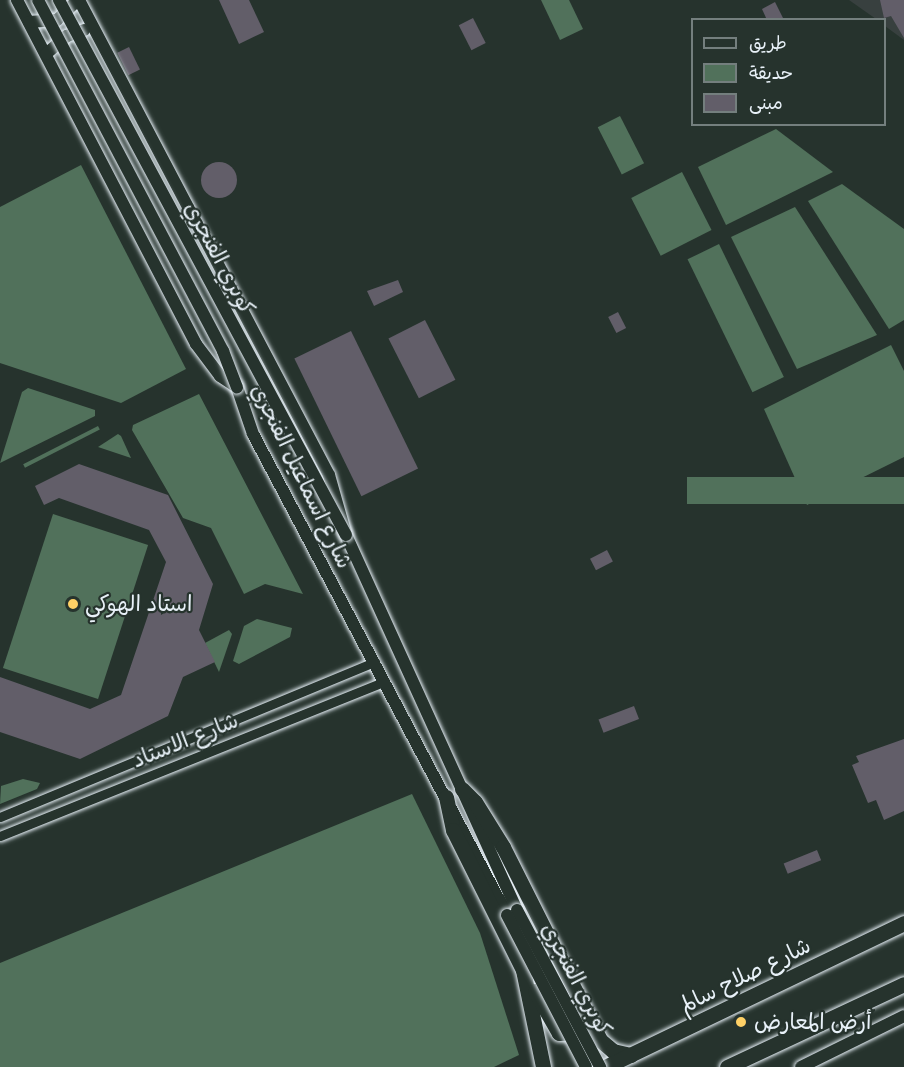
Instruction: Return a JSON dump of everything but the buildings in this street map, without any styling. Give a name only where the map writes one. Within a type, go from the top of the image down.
[{"type":"highway","points":[[462,789],[502,847],[588,1017],[606,1046],[631,1055]]},
{"type":"highway","points":[[446,797],[453,830],[523,970],[559,1033],[578,1034],[586,1029],[588,1017]]},
{"type":"highway","name":"شارع صلاح سالم","points":[[605,1067],[904,923]]},
{"type":"highway","points":[[523,970],[543,1067]]},
{"type":"highway","points":[[727,1067],[904,984]]},
{"type":"main road","name":"شارع اسماعيل الفنجري","points":[[17,0],[196,344],[220,376],[237,387],[254,434],[446,797],[512,913]]},
{"type":"main road","name":"كوبري الفنجري","points":[[38,0],[224,351],[237,387]]},
{"type":"main road","name":"كوبري الفنجري","points":[[59,0],[346,535]]},
{"type":"main road","name":"شارع اسماعيل الفنجري","points":[[79,0],[204,229],[329,475],[346,535],[462,789],[512,913]]},
{"type":"main road","points":[[29,22],[57,20],[79,0]]},
{"type":"main road","points":[[46,54],[67,36],[94,30]]},
{"type":"main road","name":"كوبري الفنجري","points":[[512,913],[586,1067]]},
{"type":"main road","name":"كوبري الفنجري","points":[[512,913],[600,1067]]},
{"type":"main road","points":[[801,1067],[904,1016]]},
{"type":"street","name":"شارع الاستاد","points":[[0,817],[375,663]]},
{"type":"street","name":"شارع الاستاد","points":[[0,836],[385,681]]},
{"type":"shaded area","points":[[849,0],[904,0],[904,40],[886,27],[886,18],[875,18]]},
{"type":"green space","points":[[541,0],[569,0],[583,29],[560,40]]},
{"type":"green space","points":[[620,116],[644,163],[622,175],[598,127]]},
{"type":"green space","points":[[776,129],[833,172],[726,225],[698,167]]},
{"type":"green space","points":[[81,165],[186,369],[121,403],[0,363],[0,207]]},
{"type":"green space","points":[[682,172],[712,230],[661,256],[631,198]]},
{"type":"green space","points":[[842,184],[904,229],[904,320],[889,329],[808,201]]},
{"type":"green space","points":[[795,207],[877,335],[797,369],[731,237]]},
{"type":"green space","points":[[719,244],[784,377],[752,392],[688,259]]},
{"type":"green space","points":[[891,345],[904,371],[904,457],[807,505],[764,409]]},
{"type":"green space","points":[[28,388],[95,410],[95,416],[0,463],[22,392]]},
{"type":"green space","points":[[199,394],[303,594],[265,584],[244,594],[211,528],[183,518],[132,430],[133,425]]},
{"type":"green space","points":[[98,426],[100,430],[25,468],[23,464]]},
{"type":"green space","points":[[118,434],[121,436],[131,458],[98,447]]},
{"type":"green space","points":[[687,477],[904,477],[904,504],[687,504]]},
{"type":"green space","points":[[53,514],[148,545],[98,699],[3,668]]},
{"type":"green space","points":[[257,619],[292,628],[290,637],[239,664],[233,661],[244,626]]},
{"type":"green space","points":[[229,630],[232,634],[219,672],[205,643]]},
{"type":"green space","points":[[23,779],[40,783],[37,789],[0,804],[1,786]]},
{"type":"green space","points":[[412,794],[480,933],[519,1055],[494,1067],[0,1067],[0,963]]},
{"type":"place","name":"استاد الهوكي","points":[[73,604]]},
{"type":"place","name":"أرض المعارض","points":[[741,1022]]}]
